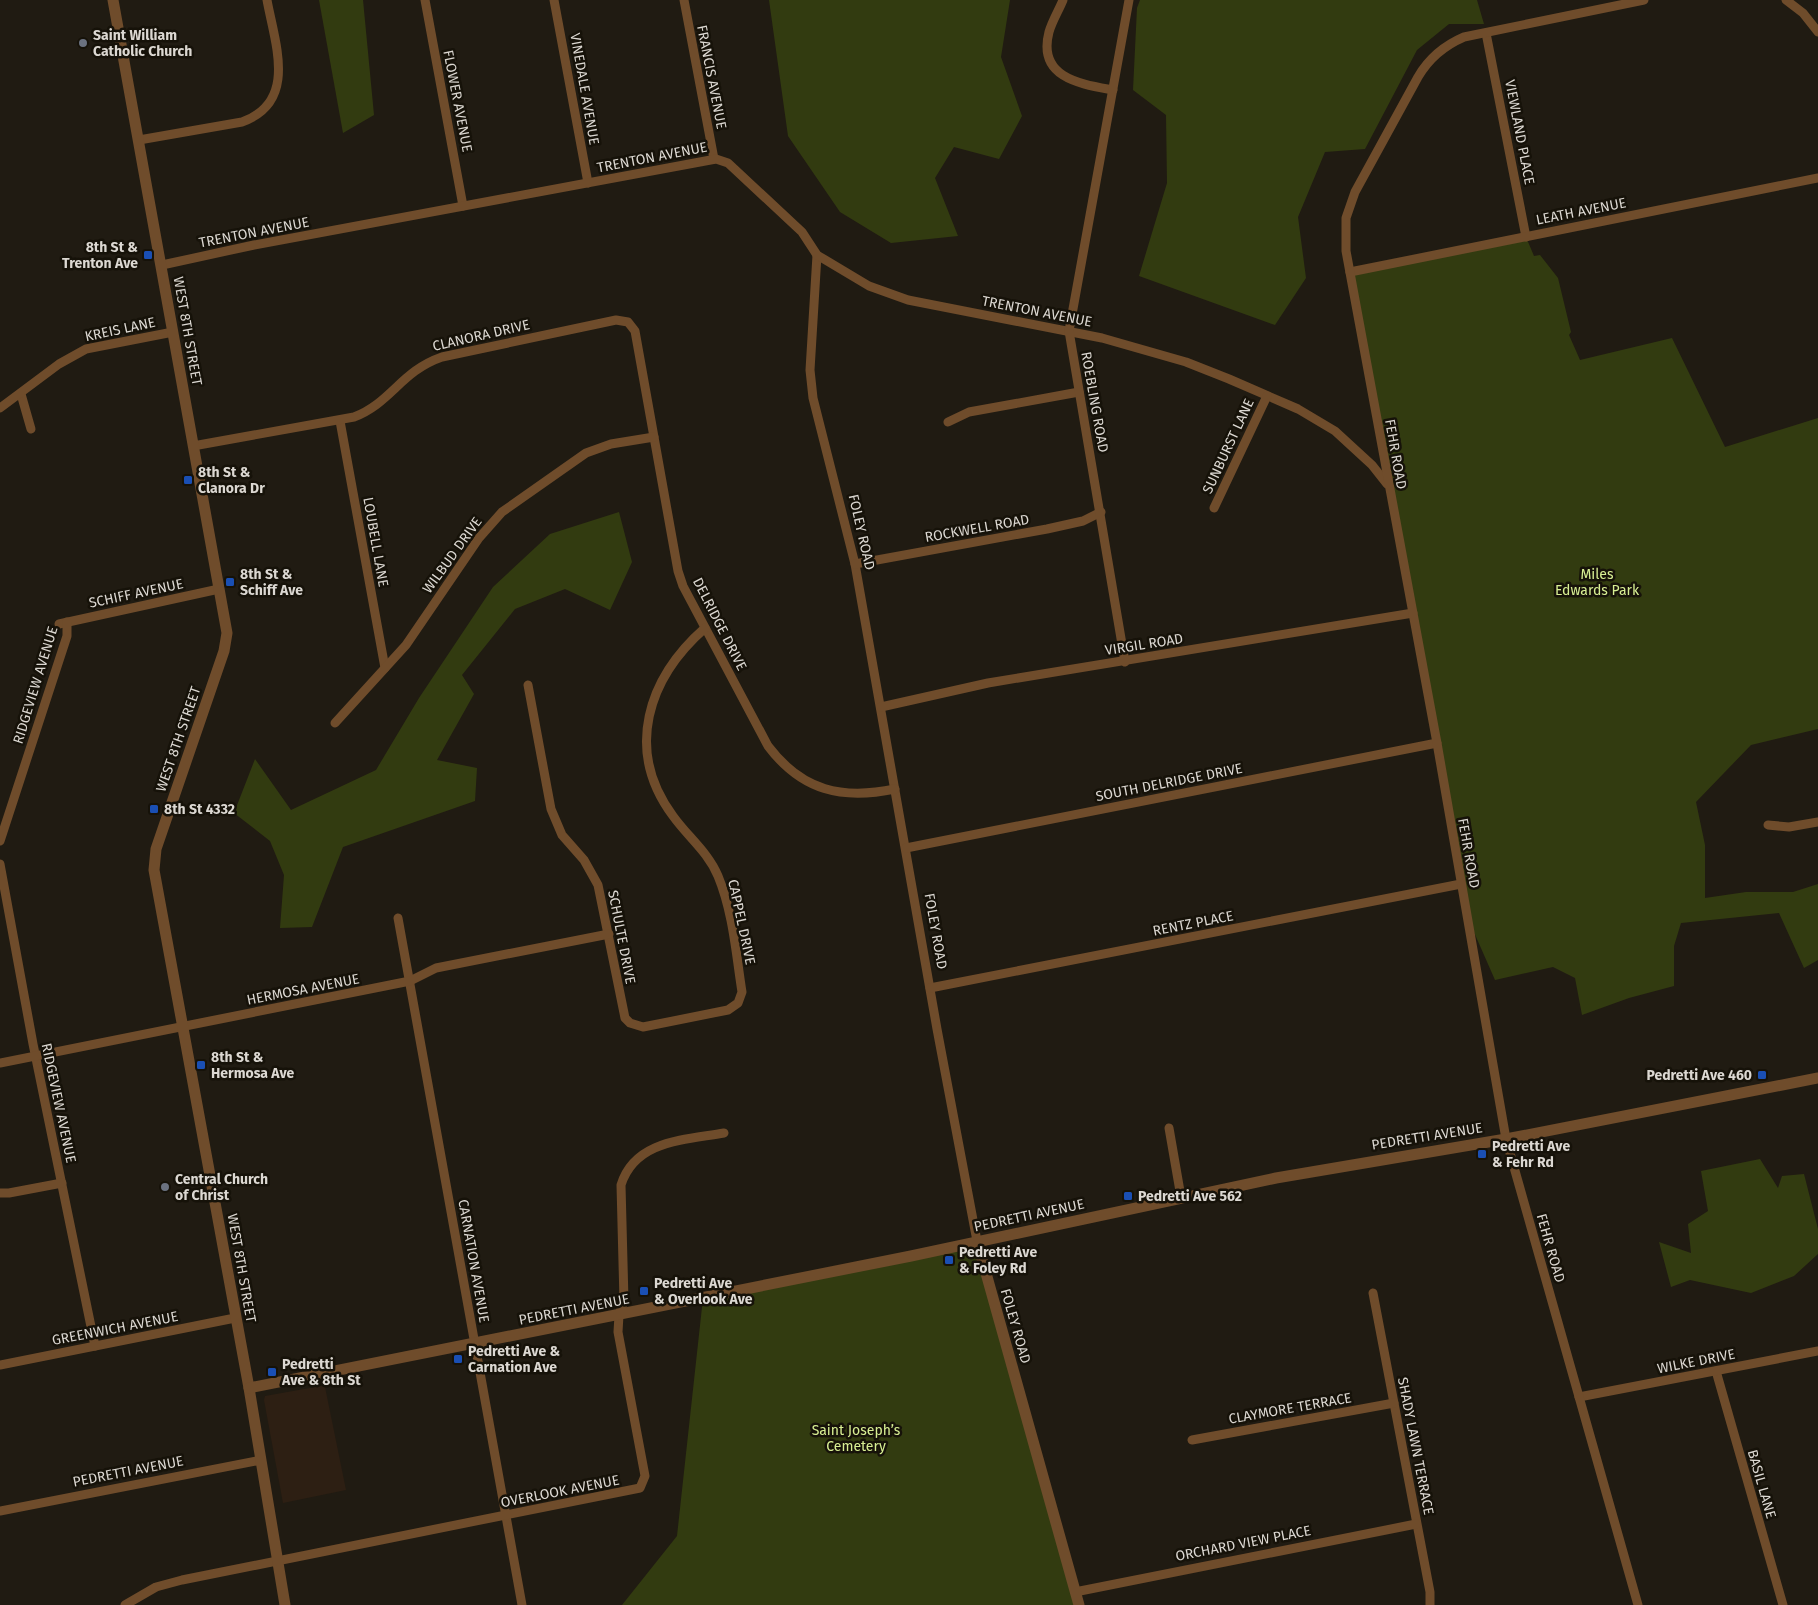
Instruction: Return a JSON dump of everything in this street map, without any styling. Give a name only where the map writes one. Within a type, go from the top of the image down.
[{"type":"street","name":"WEST 8TH STREET","points":[[113,0],[162,265],[226,633],[226,644],[154,859],[249,1388],[285,1605]]},
{"type":"street","points":[[139,140],[242,122],[257,115],[266,106],[275,92],[279,76],[267,0]]},
{"type":"street","name":"FLOWER AVENUE","points":[[425,0],[463,206]]},
{"type":"street","name":"VINEDALE AVENUE","points":[[554,0],[588,183]]},
{"type":"street","name":"FRANCIS AVENUE","points":[[684,0],[714,159]]},
{"type":"street","points":[[1063,0],[1048,37],[1049,56],[1052,63],[1062,76],[1069,80],[1113,90]]},
{"type":"street","name":"ROEBLING ROAD","points":[[1125,662],[1069,331],[1130,0]]},
{"type":"street","name":"FEHR ROAD","points":[[1638,1605],[1506,1138],[1437,743],[1346,252],[1346,218],[1355,192],[1424,67],[1442,49],[1464,37],[1644,0]]},
{"type":"street","points":[[1786,0],[1803,13],[1818,32]]},
{"type":"street","name":"VIEWLAND PLACE","points":[[1486,33],[1526,237]]},
{"type":"street","name":"TRENTON AVENUE","points":[[162,265],[263,243],[714,159],[728,163],[780,210],[802,232],[817,255],[869,286],[895,296],[1102,338],[1178,360],[1298,409],[1335,431],[1372,465],[1388,484]]},
{"type":"street","name":"LEATH AVENUE","points":[[1350,272],[1818,178]]},
{"type":"street","name":"FOLEY ROAD","points":[[817,255],[810,370],[813,398],[855,564],[977,1241],[1079,1605]]},
{"type":"street","name":"CLANORA DRIVE","points":[[193,446],[340,421],[372,408],[408,374],[442,357],[616,320],[622,320],[632,326],[636,337]]},
{"type":"street","name":"KREIS LANE","points":[[0,408],[59,364],[86,349],[173,332]]},
{"type":"street","name":"DELRIDGE DRIVE","points":[[636,337],[678,571],[683,586],[768,746],[785,766],[809,783],[837,793],[866,794],[895,789]]},
{"type":"street","points":[[948,422],[969,412],[1079,392]]},
{"type":"street","points":[[21,394],[31,429]]},
{"type":"street","name":"SUNBURST LANE","points":[[1214,508],[1267,396]]},
{"type":"street","name":"LOUBELL LANE","points":[[340,421],[385,668]]},
{"type":"street","name":"WILBUD DRIVE","points":[[334,723],[406,645],[479,538],[502,512],[586,453],[611,444],[654,437]]},
{"type":"street","name":"ROCKWELL ROAD","points":[[855,564],[1047,529],[1083,521],[1101,512]]},
{"type":"street","name":"SCHIFF AVENUE","points":[[63,623],[219,589]]},
{"type":"street","name":"VIRGIL ROAD","points":[[881,707],[988,683],[1125,662],[1413,613]]},
{"type":"street","name":"RIDGEVIEW AVENUE","points":[[0,841],[67,636],[63,623]]},
{"type":"street","name":"CAPPEL DRIVE","points":[[705,628],[679,653],[658,685],[649,713],[647,746],[649,763],[660,795],[673,817],[708,857],[718,875],[727,906],[742,992]]},
{"type":"street","name":"SCHULTE DRIVE","points":[[528,685],[550,809],[562,835],[593,874],[602,897],[622,1011],[630,1023],[644,1027],[728,1010],[738,1003],[742,992]]},
{"type":"street","name":"SOUTH DELRIDGE DRIVE","points":[[906,848],[1437,743]]},
{"type":"street","points":[[1768,825],[1789,828],[1818,822]]},
{"type":"street","name":"RIDGEVIEW AVENUE","points":[[0,864],[36,1056],[95,1346]]},
{"type":"street","name":"RENTZ PLACE","points":[[930,988],[1461,884]]},
{"type":"street","name":"CARNATION AVENUE","points":[[398,918],[522,1605]]},
{"type":"street","name":"HERMOSA AVENUE","points":[[0,1063],[410,981],[436,968],[609,934]]},
{"type":"street","name":"PEDRETTI AVENUE","points":[[249,1388],[620,1315],[1181,1197],[1354,1164],[1506,1138],[1818,1078]]},
{"type":"street","points":[[1169,1128],[1181,1197]]},
{"type":"street","name":"OVERLOOK AVENUE","points":[[125,1605],[156,1587],[634,1490],[643,1484],[645,1476],[618,1332],[624,1301],[620,1193],[628,1169],[639,1156],[657,1146],[724,1132]]},
{"type":"street","points":[[0,1192],[9,1193],[62,1183]]},
{"type":"street","name":"SHADY LAWN TERRACE","points":[[1373,1293],[1430,1592],[1430,1605]]},
{"type":"street","name":"GREENWICH AVENUE","points":[[0,1365],[235,1318]]},
{"type":"street","name":"WILKE DRIVE","points":[[1578,1397],[1818,1351]]},
{"type":"street","name":"BASIL LANE","points":[[1716,1371],[1783,1605]]},
{"type":"street","name":"CLAYMORE TERRACE","points":[[1192,1440],[1394,1403]]},
{"type":"street","name":"PEDRETTI AVENUE","points":[[0,1510],[261,1460]]},
{"type":"street","name":"ORCHARD VIEW PLACE","points":[[1076,1592],[1416,1524]]},
{"type":"shaded area","points":[[321,1386],[325,1387],[346,1490],[283,1503],[264,1400],[265,1396]]},
{"type":"green space","points":[[319,0],[363,0],[374,115],[343,133]]},
{"type":"green space","points":[[769,0],[1010,0],[1001,57],[1022,116],[999,159],[954,147],[935,178],[958,236],[891,243],[840,212],[788,136]]},
{"type":"green space","points":[[1140,0],[1477,0],[1484,24],[1449,24],[1417,50],[1365,149],[1325,152],[1298,217],[1306,278],[1275,325],[1139,276],[1167,183],[1166,115],[1133,90],[1137,8]]},
{"type":"green space","name":"Miles Edwards Park","points":[[1526,237],[1534,256],[1540,255],[1558,278],[1571,332],[1569,335],[1580,360],[1672,338],[1725,447],[1818,418],[1818,729],[1751,745],[1696,802],[1705,845],[1705,898],[1746,892],[1793,892],[1818,884],[1818,960],[1804,968],[1779,913],[1681,923],[1674,946],[1674,986],[1629,998],[1582,1015],[1575,978],[1553,967],[1495,980],[1466,914],[1350,272]]},
{"type":"green space","points":[[619,512],[632,562],[610,610],[565,589],[515,609],[462,675],[474,694],[437,760],[477,768],[475,801],[343,847],[312,927],[280,928],[284,875],[270,841],[234,813],[255,759],[291,810],[376,770],[419,698],[493,587],[550,534]]},
{"type":"green space","points":[[1760,1159],[1778,1188],[1782,1176],[1804,1174],[1818,1229],[1818,1254],[1794,1276],[1751,1293],[1690,1280],[1671,1287],[1659,1242],[1691,1253],[1688,1224],[1708,1211],[1701,1171]]},
{"type":"green space","name":"Saint Joseph’s Cemetery","points":[[977,1241],[1079,1605],[622,1605],[677,1536],[703,1298]]},
{"type":"place","name":"Saint William Catholic Church","points":[[83,43]]},
{"type":"place","name":"8th St & Trenton Ave","points":[[148,255]]},
{"type":"place","name":"8th St & Clanora Dr","points":[[188,480]]},
{"type":"place","name":"8th St & Schiff Ave","points":[[230,582]]},
{"type":"place","name":"8th St 4332","points":[[154,809]]},
{"type":"place","name":"8th St & Hermosa Ave","points":[[201,1065]]},
{"type":"place","name":"Pedretti Ave 460","points":[[1762,1075]]},
{"type":"place","name":"Pedretti Ave & Fehr Rd","points":[[1482,1154]]},
{"type":"place","name":"Central Church of Christ","points":[[165,1187]]},
{"type":"place","name":"Pedretti Ave 562","points":[[1128,1196]]},
{"type":"place","name":"Pedretti Ave & Foley Rd","points":[[949,1260]]},
{"type":"place","name":"Pedretti Ave & Overlook Ave","points":[[644,1291]]},
{"type":"place","name":"Pedretti Ave & Carnation Ave","points":[[458,1359]]},
{"type":"place","name":"Pedretti Ave & 8th St","points":[[272,1372]]}]
